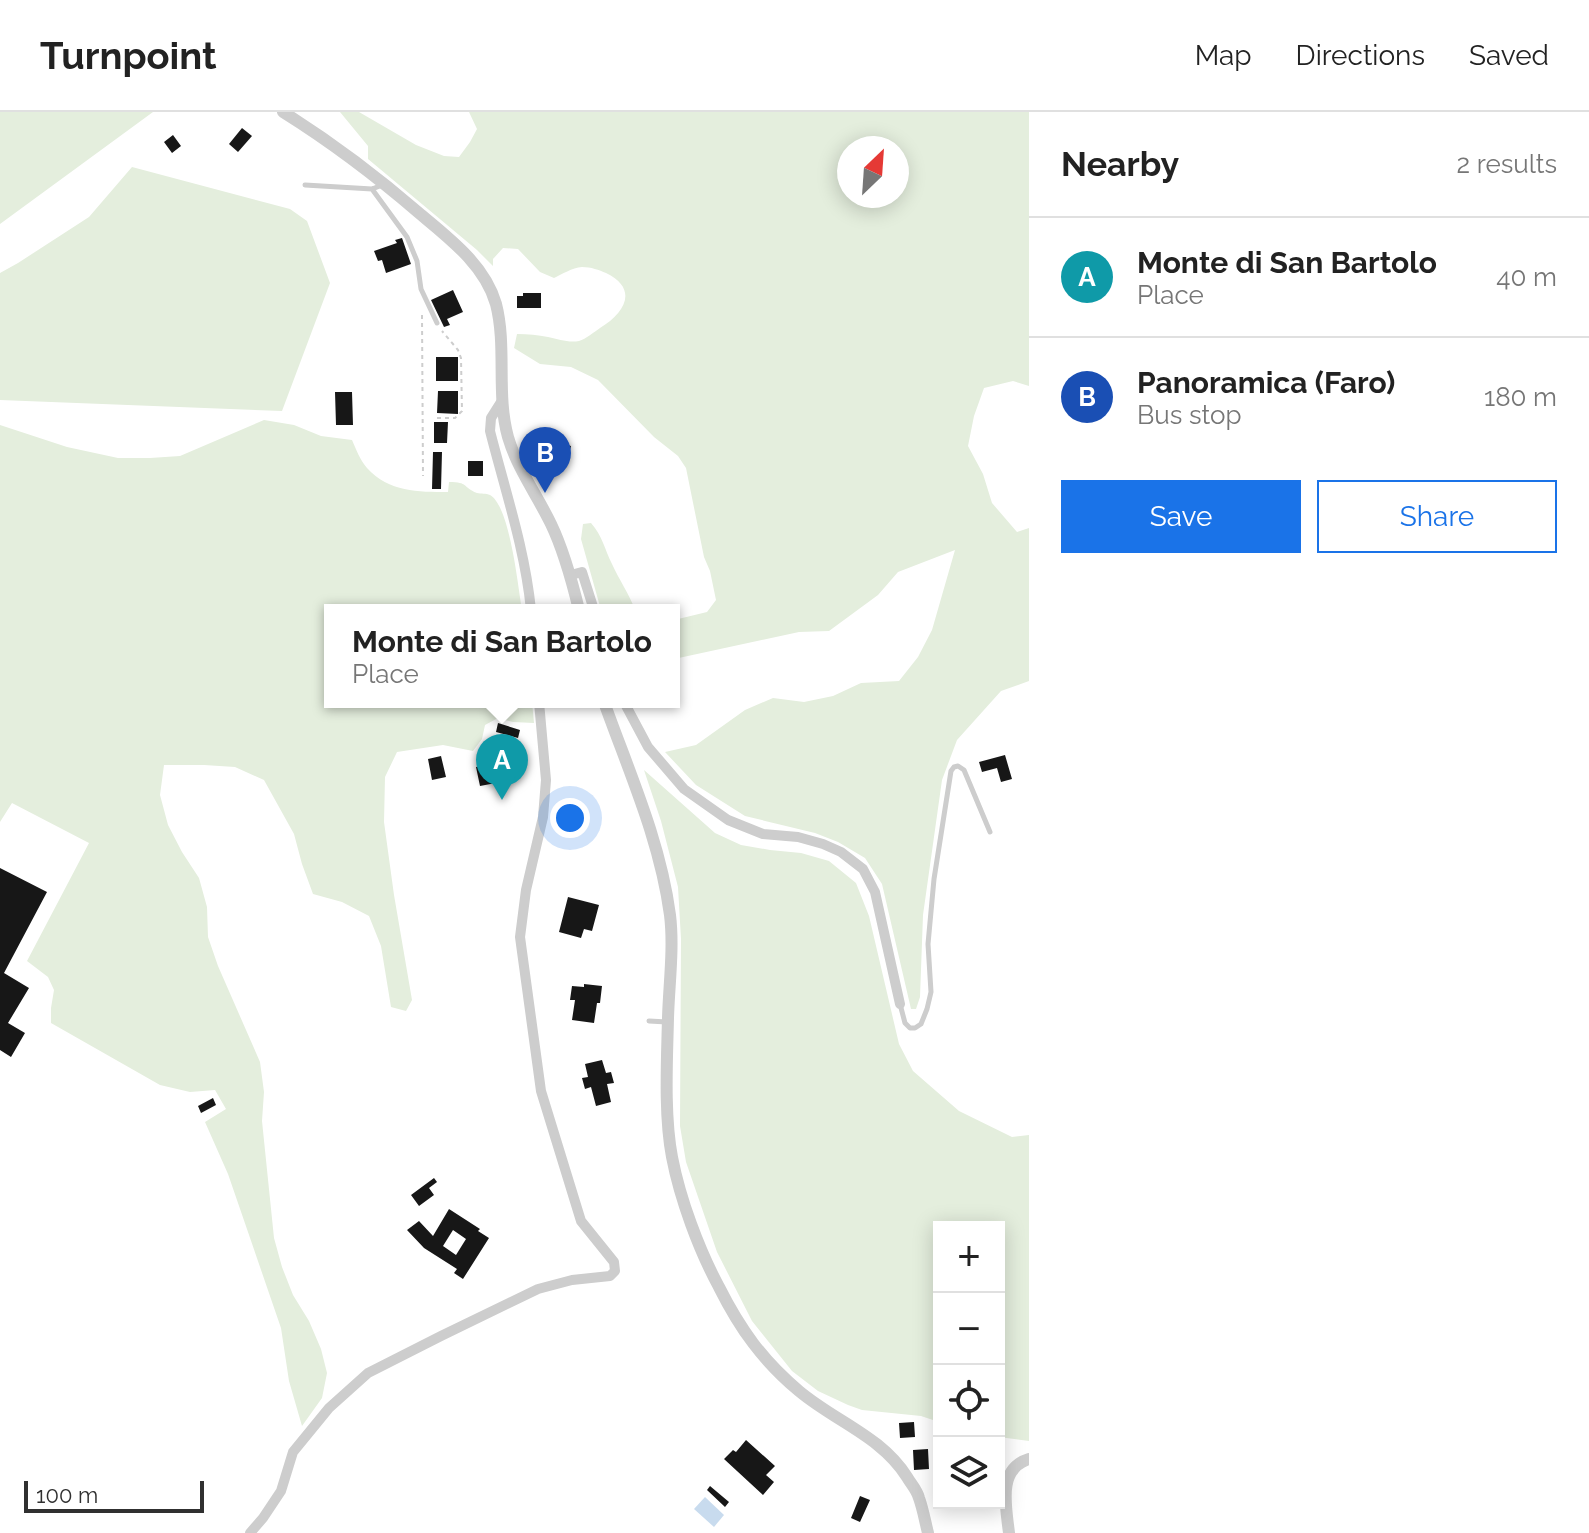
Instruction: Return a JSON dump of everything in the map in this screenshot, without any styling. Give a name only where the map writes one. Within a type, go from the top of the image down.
[{"type":"street","points":[[283,112],[357,161],[385,184],[462,251],[487,282],[499,317],[507,434],[517,460],[552,525],[571,575],[578,604]]},
{"type":"street","points":[[503,399],[491,418],[490,431],[519,541],[530,604]]},
{"type":"street","points":[[571,575],[582,572],[592,604]]},
{"type":"street","points":[[250,1533],[281,1491],[293,1452],[329,1408],[368,1373],[538,1289],[572,1280],[610,1276],[615,1271],[614,1262],[581,1221],[541,1091],[522,952],[520,937],[526,890],[543,817],[546,780],[540,708]]},
{"type":"street","points":[[606,708],[646,814],[658,854],[670,917],[669,1127],[672,1157],[698,1241],[718,1286],[746,1335],[776,1370],[811,1401],[872,1439],[897,1461],[919,1495],[928,1533]]},
{"type":"street","points":[[627,708],[648,747],[684,789],[728,820],[763,834],[798,837],[823,844],[841,852],[863,869],[875,892],[900,1004]]},
{"type":"street","points":[[1009,1533],[1007,1478],[1015,1464],[1029,1459]]},
{"type":"lane","points":[[305,185],[372,189],[385,184]]},
{"type":"lane","points":[[372,189],[407,237],[417,261],[421,289],[437,323]]},
{"type":"lane","points":[[900,1004],[905,1023],[910,1028],[921,1024],[931,992],[928,944],[934,879],[954,767],[964,770],[990,832]]},
{"type":"lane","points":[[649,1021],[668,1022]]},
{"type":"path","points":[[421,289],[423,476]]},
{"type":"path","points":[[437,323],[461,358],[462,411],[455,418],[437,418]]},
{"type":"green space","points":[[0,112],[153,112],[0,224]]},
{"type":"green space","points":[[340,112],[359,112],[416,145],[444,156],[459,157],[477,129],[469,112],[1029,112],[1029,386],[1013,381],[984,388],[968,446],[983,474],[992,503],[1017,532],[1029,528],[1029,681],[1001,691],[957,740],[942,780],[923,915],[920,997],[916,1009],[911,1009],[882,884],[865,858],[815,833],[745,816],[696,785],[665,752],[696,745],[745,710],[773,698],[804,702],[833,696],[861,683],[899,681],[918,657],[932,630],[955,550],[898,572],[878,595],[829,631],[799,632],[680,658],[680,619],[707,612],[716,600],[686,468],[678,456],[654,437],[598,380],[571,367],[540,364],[514,348],[517,334],[571,342],[584,339],[609,322],[622,308],[625,293],[622,286],[606,273],[582,267],[554,278],[540,272],[518,249],[503,248],[493,259],[493,266],[368,159],[368,146]]},
{"type":"green space","points":[[132,167],[290,209],[307,221],[330,283],[282,411],[0,400],[0,273],[89,217]]},
{"type":"green space","points":[[264,420],[294,425],[321,436],[352,440],[367,468],[394,486],[415,491],[448,492],[449,482],[455,482],[477,493],[490,495],[497,502],[508,530],[521,604],[324,604],[324,708],[533,708],[534,723],[498,718],[485,725],[482,739],[473,751],[443,745],[397,752],[385,777],[384,822],[412,1000],[406,1011],[391,1007],[381,946],[369,916],[342,902],[313,894],[294,834],[264,780],[235,767],[164,765],[160,795],[168,825],[199,878],[207,907],[208,937],[260,1062],[264,1092],[262,1121],[274,1238],[293,1295],[321,1349],[327,1373],[322,1398],[302,1426],[289,1381],[281,1328],[228,1174],[205,1122],[226,1109],[215,1090],[190,1092],[160,1085],[51,1023],[54,990],[48,977],[27,961],[89,843],[12,803],[0,822],[0,425],[67,447],[118,458],[180,456]]},
{"type":"green space","points":[[591,523],[601,538],[632,604],[599,604],[581,539],[583,524]]},
{"type":"green space","points":[[644,770],[715,833],[741,845],[801,853],[829,861],[856,883],[869,916],[899,1044],[913,1071],[959,1111],[1012,1137],[1029,1135],[1029,1441],[1005,1438],[1005,1221],[933,1221],[933,1420],[862,1410],[818,1391],[792,1371],[752,1321],[717,1252],[686,1162],[680,1126],[681,939],[678,887]]},
{"type":"water","points":[[705,1497],[724,1515],[714,1527],[694,1509]]},
{"type":"building","points":[[242,128],[252,136],[238,152],[229,144]]},
{"type":"building","points":[[173,135],[181,146],[172,153],[164,142]]},
{"type":"building","points":[[402,238],[411,264],[386,273],[382,260],[378,261],[374,251],[397,243],[395,240]]},
{"type":"building","points":[[453,290],[463,312],[447,319],[450,325],[444,327],[431,300]]},
{"type":"building","points":[[523,293],[541,293],[541,308],[517,308],[517,296],[523,296]]},
{"type":"building","points":[[436,357],[458,357],[458,381],[436,381]]},
{"type":"building","points":[[438,391],[458,391],[458,414],[437,413]]},
{"type":"building","points":[[335,392],[352,392],[353,425],[336,425]]},
{"type":"building","points":[[434,422],[448,422],[447,443],[434,443]]},
{"type":"building","points":[[551,440],[571,446],[566,464],[546,458]]},
{"type":"building","points":[[433,452],[442,452],[441,489],[432,489]]},
{"type":"building","points":[[468,461],[483,461],[483,476],[468,476]]},
{"type":"building","points":[[498,723],[520,730],[518,738],[496,732]]},
{"type":"building","points":[[1005,755],[1012,779],[1001,782],[997,768],[982,772],[979,762]]},
{"type":"building","points":[[441,756],[446,777],[432,780],[428,759]]},
{"type":"building","points":[[513,758],[516,771],[499,774],[501,782],[480,786],[476,767]]},
{"type":"building","points":[[0,868],[47,892],[4,973],[29,988],[8,1023],[25,1033],[11,1057],[0,1050]]},
{"type":"building","points":[[568,897],[599,905],[592,931],[584,929],[581,938],[559,932]]},
{"type":"building","points":[[584,984],[602,986],[594,1023],[572,1020],[575,1000],[570,1000],[572,986],[584,987]]},
{"type":"building","points":[[602,1060],[606,1073],[611,1072],[614,1083],[607,1084],[611,1102],[596,1106],[591,1087],[585,1089],[582,1078],[588,1077],[585,1064]]},
{"type":"building","points":[[213,1098],[216,1105],[201,1113],[198,1106]]},
{"type":"building","points":[[434,1178],[437,1182],[429,1188],[434,1195],[419,1206],[411,1195]]},
{"type":"building","points":[[449,1209],[489,1238],[463,1279],[454,1273],[457,1269],[424,1248],[407,1230],[419,1221],[433,1236]],"holes":[[[453,1230],[466,1239],[456,1255],[443,1246]]]},
{"type":"building","points":[[914,1422],[915,1437],[900,1438],[899,1423]]},
{"type":"building","points":[[746,1440],[775,1466],[766,1475],[774,1482],[763,1495],[724,1459],[733,1450],[736,1452]]},
{"type":"building","points":[[928,1449],[929,1469],[914,1470],[913,1450]]},
{"type":"building","points":[[710,1486],[729,1502],[725,1507],[707,1490]]},
{"type":"building","points":[[860,1496],[870,1500],[860,1522],[851,1518]]},
{"type":"place","name":"Panoramica (Faro)","points":[[545,493]]},
{"type":"place","name":"Monte di San Bartolo","points":[[502,800]]}]
